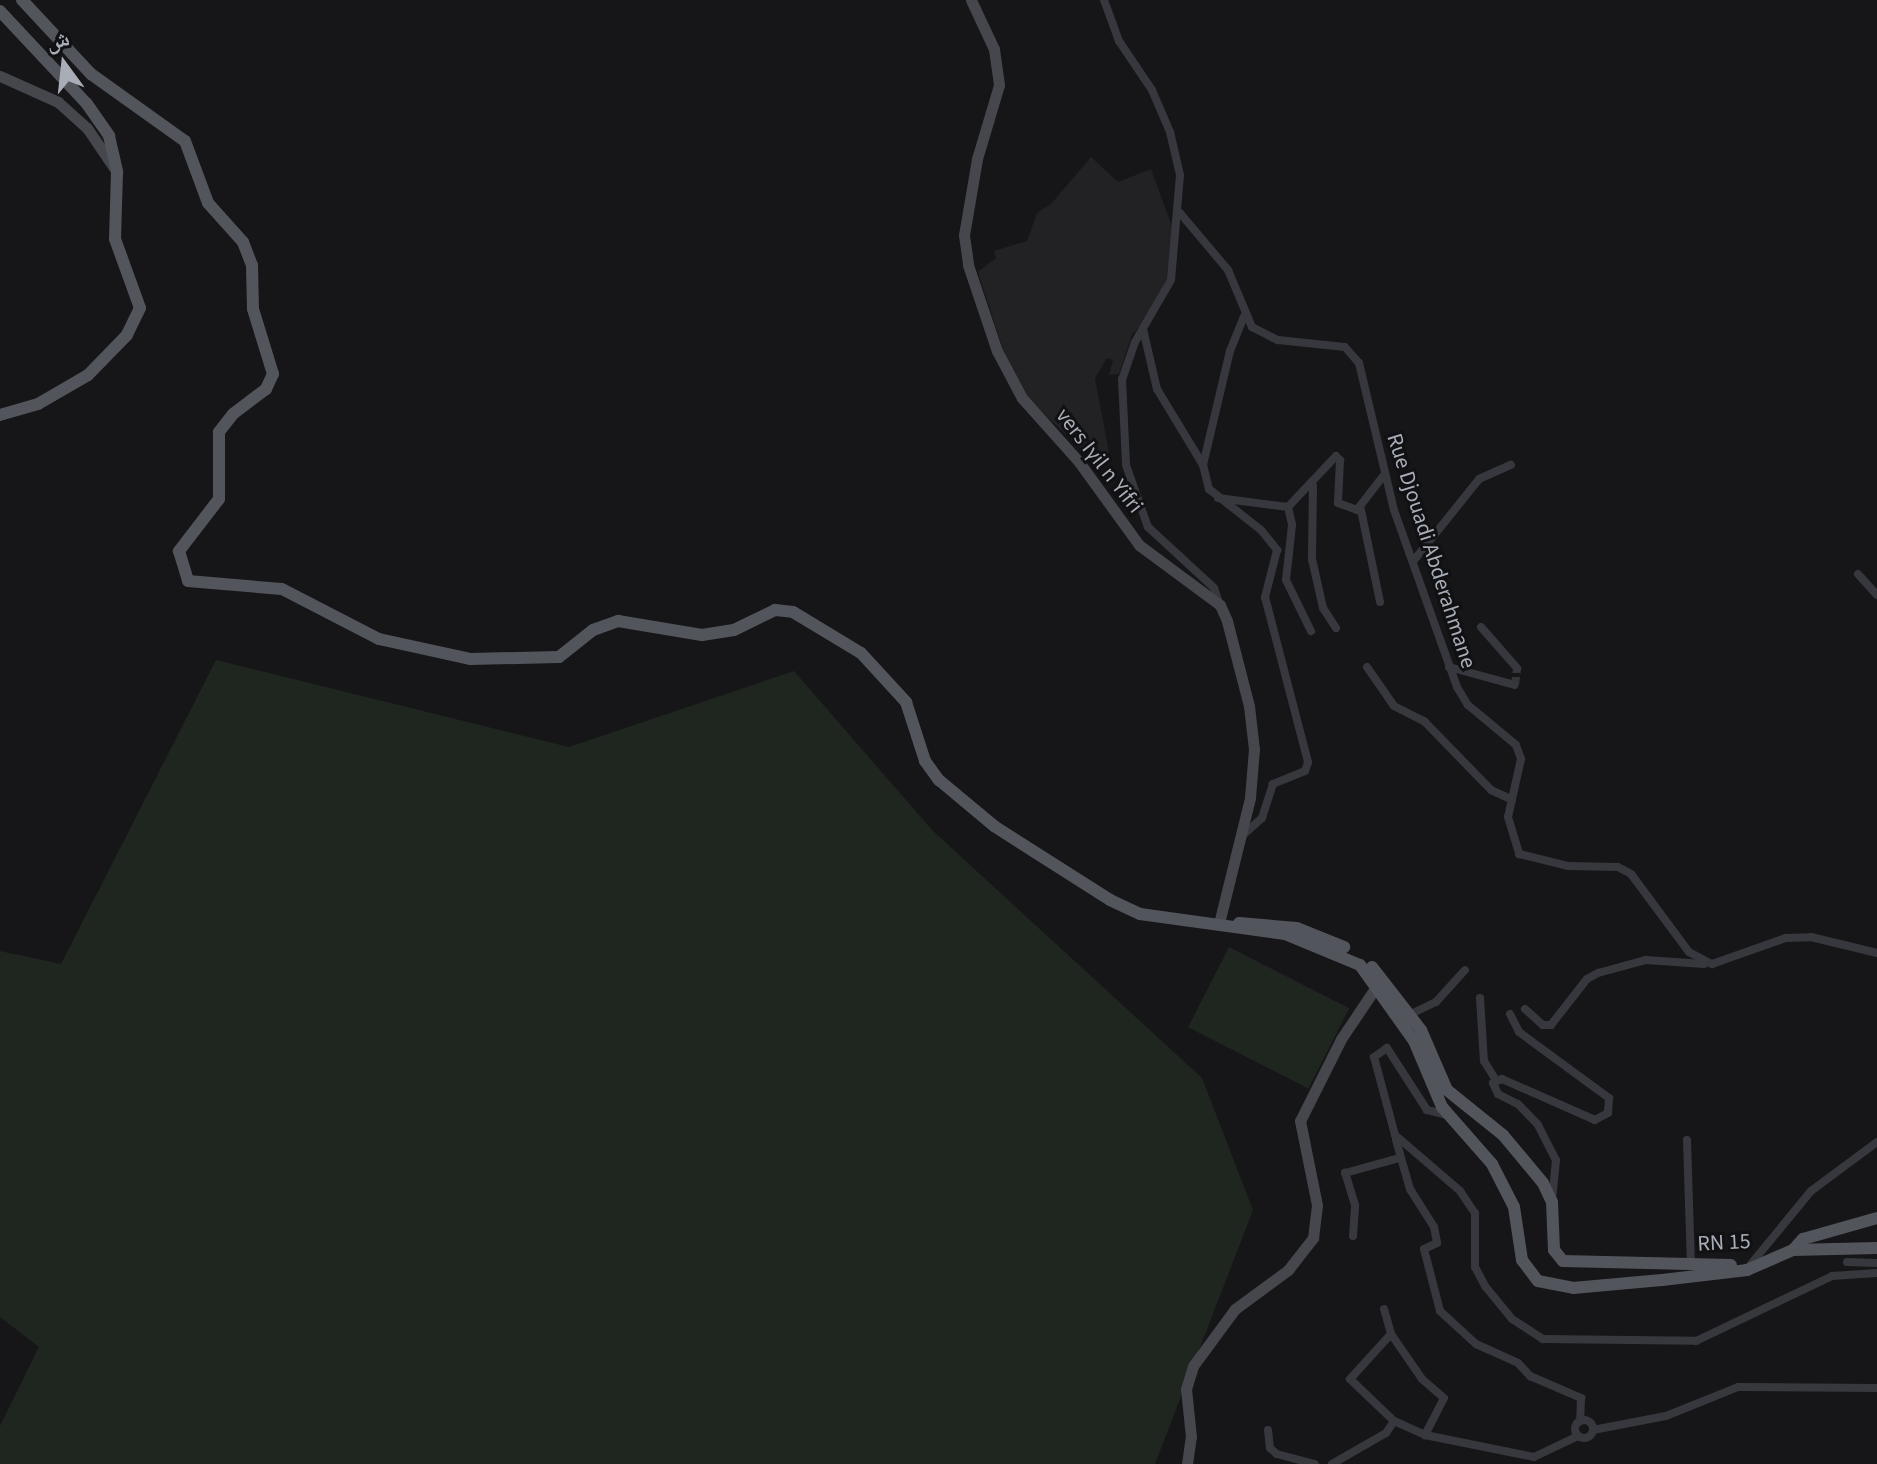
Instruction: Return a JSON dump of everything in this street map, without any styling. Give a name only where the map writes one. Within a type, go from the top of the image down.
[{"type":"main road","name":"RN 15","points":[[22,0],[91,74],[185,141],[214,215],[243,242],[252,265],[253,309],[273,374],[266,389],[233,414],[219,432],[219,499],[179,551],[188,581],[282,589],[379,639],[470,659],[559,657],[593,630],[618,621],[702,635],[734,630],[775,610],[793,612],[861,653],[906,702],[932,772],[994,826],[1124,908],[1285,934],[1342,954],[1380,981],[1411,1014],[1447,1090],[1503,1135],[1543,1183],[1552,1202],[1554,1250],[1563,1261],[1691,1265],[1757,1262],[1793,1250],[1877,1248]]},
{"type":"main road","name":"vers Iγil n Yifri","points":[[971,0],[994,49],[999,85],[977,159],[964,235],[968,265],[997,351],[1022,398],[1079,462],[1139,545],[1220,605]]},
{"type":"main road","points":[[0,11],[99,119],[114,152],[117,172],[115,239],[138,291],[137,319],[88,375],[38,404],[0,415]]},
{"type":"main road","points":[[0,76],[58,102],[87,128],[117,172]]},
{"type":"main road","points":[[1220,605],[1249,706],[1254,749],[1242,836],[1224,924]]},
{"type":"main road","name":"RN 15","points":[[1380,981],[1414,1041],[1432,1092],[1447,1115],[1492,1164],[1514,1207],[1522,1260],[1538,1281],[1561,1288],[1585,1287],[1747,1270],[1757,1262]]},
{"type":"main road","points":[[1187,1464],[1191,1437],[1186,1389],[1193,1366],[1235,1309],[1288,1270],[1313,1238],[1317,1205],[1300,1121],[1341,1039],[1380,981]]},
{"type":"main road","name":"RN 15","points":[[1793,1250],[1803,1239],[1877,1218]]},
{"type":"street","points":[[1104,0],[1119,41],[1152,90],[1170,132],[1180,175],[1180,213],[1171,280],[1143,329],[1122,379],[1126,465],[1135,504],[1148,527],[1214,588],[1220,605]]},
{"type":"street","points":[[1180,213],[1228,270],[1244,317],[1230,351],[1203,465]]},
{"type":"street","name":"Rue Djouadi Abderahmane","points":[[1244,317],[1262,335],[1278,340],[1345,347],[1353,353],[1384,475],[1415,559],[1449,667],[1468,705],[1516,745],[1521,774],[1508,817],[1519,854],[1568,866],[1609,865],[1631,874],[1689,952],[1712,964]]},
{"type":"street","points":[[1143,329],[1157,389],[1203,465],[1217,497],[1261,530],[1277,550],[1265,597],[1308,762],[1296,777],[1273,784],[1262,818],[1242,836]]},
{"type":"street","points":[[1217,497],[1288,507],[1313,486],[1329,460],[1338,456],[1338,503],[1361,510]]},
{"type":"street","points":[[1415,559],[1479,479],[1511,465]]},
{"type":"street","points":[[1380,602],[1361,510],[1384,475]]},
{"type":"street","points":[[1313,486],[1312,559],[1323,608],[1336,628]]},
{"type":"street","points":[[1288,507],[1292,525],[1286,580],[1311,631]]},
{"type":"street","points":[[1858,574],[1877,595]]},
{"type":"street","points":[[1481,627],[1517,668]]},
{"type":"street","points":[[1367,667],[1394,706],[1424,721],[1491,790],[1512,800]]},
{"type":"street","points":[[1449,667],[1515,685]]},
{"type":"street","points":[[1525,1009],[1543,1025],[1551,1025],[1587,979],[1646,960],[1712,964],[1786,938],[1811,937],[1877,953]]},
{"type":"street","points":[[1411,1014],[1429,1007],[1465,970]]},
{"type":"street","points":[[1480,998],[1484,1061],[1496,1080],[1589,1119],[1608,1113],[1609,1098],[1519,1032],[1510,1014]]},
{"type":"street","points":[[1447,1115],[1427,1110],[1387,1048],[1374,1057],[1399,1158],[1410,1189],[1434,1227],[1437,1243],[1424,1249],[1440,1311],[1476,1344],[1518,1363],[1530,1376],[1581,1398],[1580,1421],[1575,1428],[1578,1436]]},
{"type":"street","points":[[1496,1080],[1492,1088],[1538,1125],[1556,1160],[1552,1202]]},
{"type":"street","points":[[1395,1135],[1460,1191],[1475,1213],[1475,1267],[1485,1286],[1512,1319],[1543,1339],[1696,1341],[1832,1276],[1877,1273]]},
{"type":"street","points":[[1687,1140],[1691,1265]]},
{"type":"street","points":[[1757,1262],[1811,1191],[1877,1142]]},
{"type":"street","points":[[1353,1236],[1355,1205],[1345,1173],[1399,1158]]},
{"type":"street","points":[[1847,1262],[1877,1263]]},
{"type":"street","points":[[1384,1309],[1391,1334],[1422,1379],[1444,1398],[1425,1435]]},
{"type":"street","points":[[1391,1334],[1350,1379],[1394,1421],[1425,1435],[1534,1457],[1578,1436],[1588,1437],[1593,1430],[1666,1416],[1738,1387],[1877,1388]]},
{"type":"street","points":[[1332,1464],[1386,1433],[1394,1421]]},
{"type":"street","points":[[1580,1421],[1589,1422],[1593,1430]]},
{"type":"street","points":[[1268,1430],[1270,1448],[1277,1454],[1315,1464]]},
{"type":"shaded area","points":[[1091,157],[1118,182],[1151,169],[1175,235],[1170,272],[1146,321],[1132,334],[1119,374],[1109,375],[1113,360],[1107,358],[1095,378],[1109,453],[1095,461],[1032,403],[1008,365],[978,272],[996,258],[994,251],[1027,241],[1037,213],[1051,204]]},
{"type":"shaded area","points":[[216,660],[569,747],[794,671],[932,830],[1202,1078],[1253,1210],[1155,1464],[0,1464],[0,1426],[39,1347],[0,1317],[0,951],[61,964]]},
{"type":"shaded area","points":[[1229,947],[1349,1008],[1308,1088],[1188,1027]]},
{"type":"tunnel","points":[[1515,685],[1517,668]]}]
